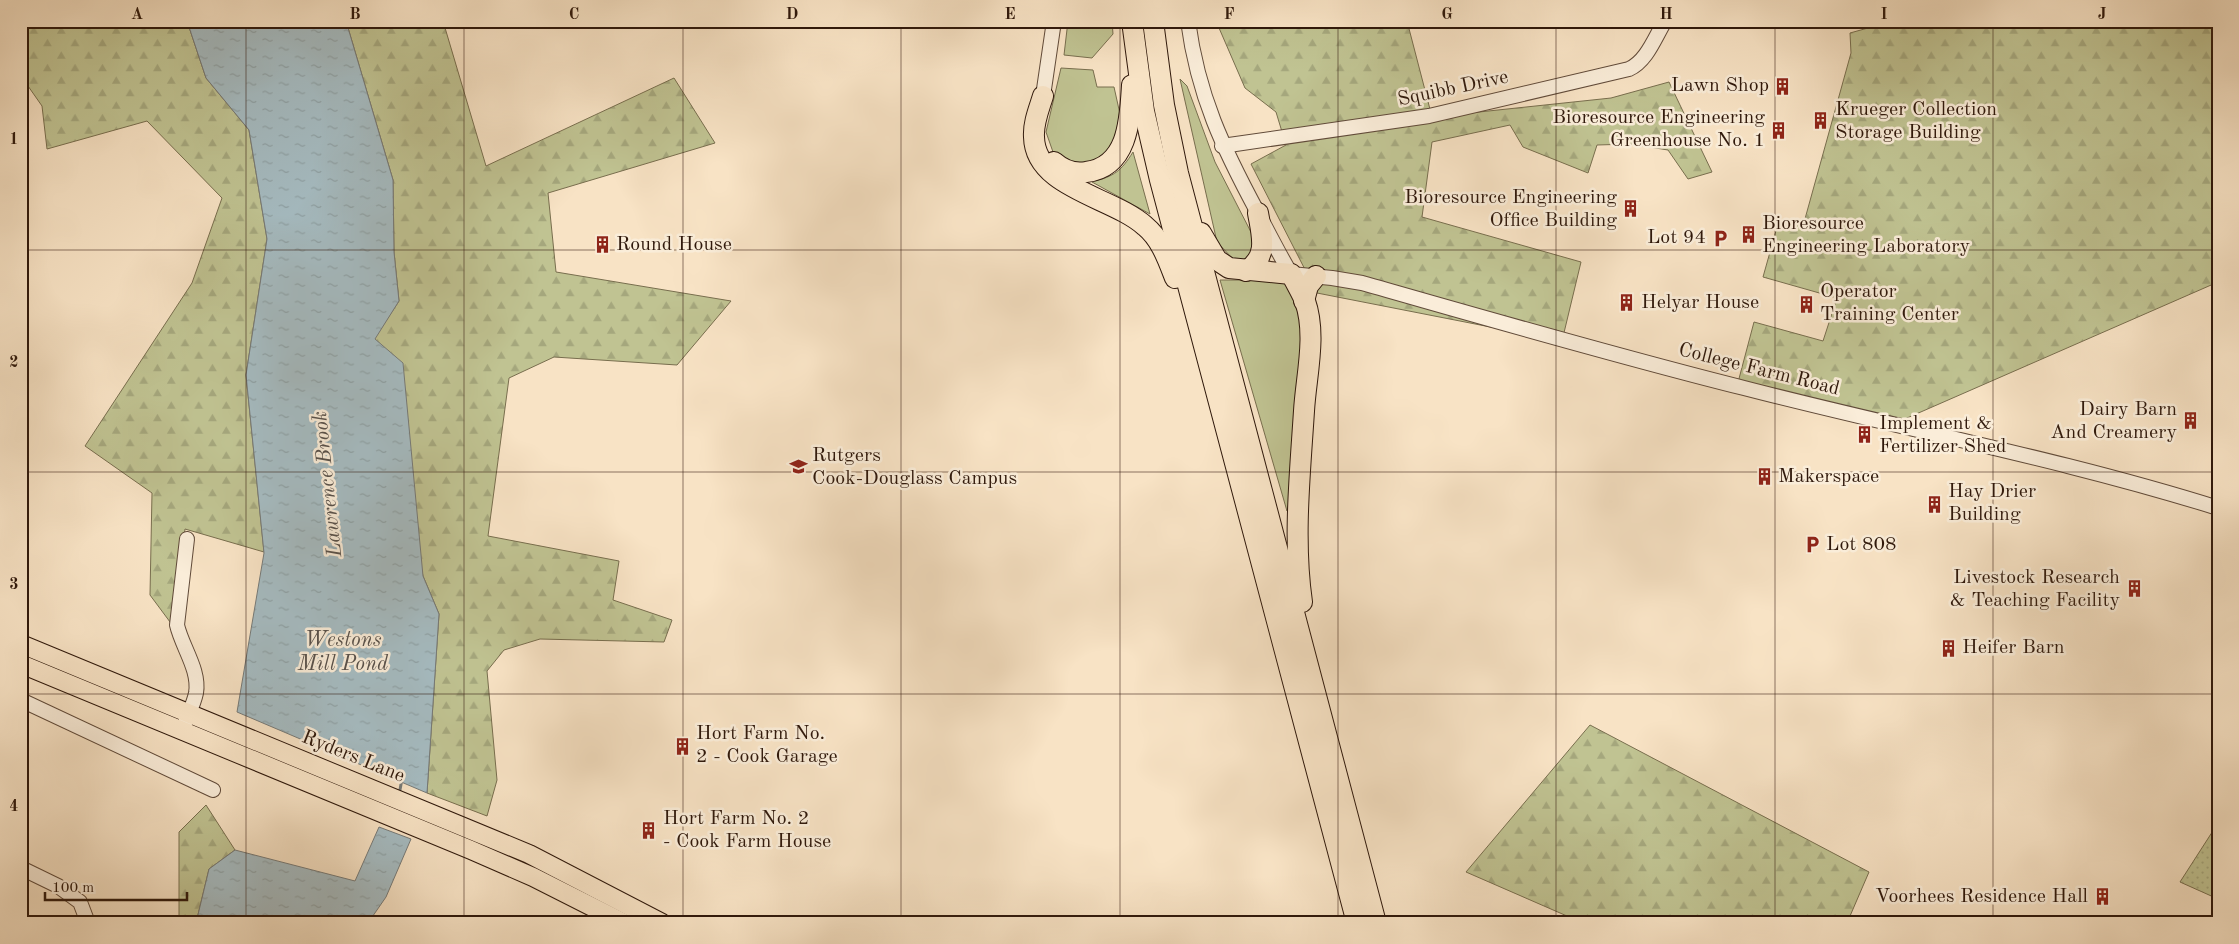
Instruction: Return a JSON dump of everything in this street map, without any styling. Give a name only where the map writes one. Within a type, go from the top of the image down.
[{"type":"highway","points":[[1153,21],[1166,114],[1187,207],[1312,681],[1358,913]]},
{"type":"highway","points":[[1043,96],[1040,136],[1042,146],[1050,158],[1060,167],[1073,172],[1088,172],[1102,167],[1117,154],[1128,130],[1133,31]]},
{"type":"highway","points":[[1133,31],[1151,146],[1358,913],[1376,923]]},
{"type":"highway","points":[[1043,96],[1034,131],[1035,146],[1040,159],[1048,170],[1058,178],[1125,211],[1152,232],[1165,253],[1205,348]]},
{"type":"highway","points":[[1187,207],[1218,260],[1229,268],[1291,274],[1304,301],[1309,321],[1310,344],[1304,410],[1298,556],[1312,681]]},
{"type":"highway","points":[[1246,271],[1257,263],[1263,251],[1258,213]]},
{"type":"highway","points":[[1304,301],[1308,286],[1316,276]]},
{"type":"highway","points":[[1358,913],[1380,923]]},
{"type":"main road","name":"Ryders Lane","points":[[21,644],[529,854],[662,923]]},
{"type":"main road","name":"Ryders Lane","points":[[21,664],[444,838],[533,877],[624,923]]},
{"type":"street","points":[[1043,96],[1054,21]]},
{"type":"street","points":[[1188,21],[1198,78],[1222,146],[1291,274]]},
{"type":"street","name":"Squibb Drive","points":[[1222,146],[1429,116],[1630,69],[1643,58],[1665,21]]},
{"type":"street","name":"College Farm Road","points":[[1291,274],[1316,276],[1362,284],[1744,389],[2130,482],[2218,508]]},
{"type":"street","points":[[182,730],[196,692],[196,680],[177,625],[188,539]]},
{"type":"street","points":[[21,700],[213,790]]},
{"type":"street","points":[[21,868],[58,886],[80,902],[88,923]]},
{"type":"green space","points":[[21,21],[187,21],[206,78],[249,130],[267,239],[246,375],[264,552],[185,529],[173,626],[150,595],[152,493],[85,446],[192,283],[222,198],[147,121],[47,149],[42,106],[21,76]]},
{"type":"green space","points":[[346,21],[443,21],[486,166],[674,78],[715,143],[548,193],[556,272],[731,301],[677,365],[554,357],[509,378],[488,536],[619,561],[613,600],[672,620],[664,642],[540,639],[504,650],[487,671],[497,780],[487,816],[427,793],[439,614],[423,576],[374,339],[399,301],[394,252],[393,180]]},
{"type":"green space","points":[[1068,21],[1112,21],[1113,34],[1092,58],[1064,55]]},
{"type":"green space","points":[[1216,21],[1407,21],[1432,117],[1611,98],[1669,82],[1712,172],[1688,179],[1668,150],[1631,144],[1597,145],[1588,173],[1523,147],[1510,125],[1432,142],[1422,217],[1581,262],[1562,341],[1317,293],[1251,164],[1286,145],[1276,112],[1245,88]]},
{"type":"green space","points":[[1893,21],[2218,21],[2218,282],[1891,425],[1736,390],[1754,322],[1823,341],[1837,298],[1763,277],[1779,220],[1803,226],[1851,53],[1850,33]]},
{"type":"green space","points":[[1061,68],[1093,70],[1097,87],[1114,87],[1122,123],[1115,146],[1098,161],[1072,164],[1053,152],[1046,132]]},
{"type":"green space","points":[[1180,79],[1187,86],[1215,162],[1253,236],[1255,253],[1246,261],[1233,259],[1217,242]]},
{"type":"green space","points":[[1133,152],[1150,214],[1092,182],[1117,172]]},
{"type":"green space","points":[[1220,280],[1285,280],[1299,303],[1302,344],[1297,466],[1287,511]]},
{"type":"green space","points":[[1590,725],[1869,872],[1847,923],[1583,923],[1466,872]]},
{"type":"green space","points":[[206,805],[235,850],[209,869],[196,923],[179,923],[179,832]]},
{"type":"green space","points":[[2218,823],[2218,899],[2180,882]]},
{"type":"water","name":"Westons Mill Pond","points":[[187,21],[346,21],[393,180],[394,252],[399,301],[375,339],[403,363],[423,576],[439,614],[427,793],[237,712],[264,553],[246,375],[267,239],[249,130],[206,78]]},
{"type":"water","points":[[379,827],[411,839],[386,897],[368,923],[196,923],[209,869],[235,850],[355,881]]},
{"type":"waterway","name":"Lawrence Brook","points":[[399,795],[402,779]]},
{"type":"place","name":"Lawn Shop","points":[[1783,86]]},
{"type":"place","name":"Krueger Collection Storage Building","points":[[1821,121]]},
{"type":"place","name":"Bioresource Engineering Greenhouse No. 1","points":[[1779,130]]},
{"type":"place","name":"Bioresource Engineering Office Building","points":[[1631,209]]},
{"type":"place","name":"Bioresource Engineering Laboratory","points":[[1748,235]]},
{"type":"place","name":"Lot 94","points":[[1720,238]]},
{"type":"place","name":"Round House","points":[[602,245]]},
{"type":"place","name":"Helyar House","points":[[1627,303]]},
{"type":"place","name":"Operator Training Center","points":[[1806,304]]},
{"type":"place","name":"Dairy Barn And Creamery","points":[[2191,421]]},
{"type":"place","name":"Implement & Fertilizer Shed","points":[[1865,435]]},
{"type":"place","name":"Rutgers Cook-Douglass Campus","points":[[798,467]]},
{"type":"place","name":"Makerspace","points":[[1764,477]]},
{"type":"place","name":"Hay Drier Building","points":[[1934,504]]},
{"type":"place","name":"Lot 808","points":[[1812,545]]},
{"type":"place","name":"Livestock Research & Teaching Facility","points":[[2134,589]]},
{"type":"place","name":"Heifer Barn","points":[[1948,648]]},
{"type":"place","name":"Hort Farm No. 2 - Cook Garage","points":[[682,746]]},
{"type":"place","name":"Hort Farm No. 2 - Cook Farm House","points":[[649,831]]},
{"type":"place","name":"Voorhees Residence Hall","points":[[2102,897]]}]
